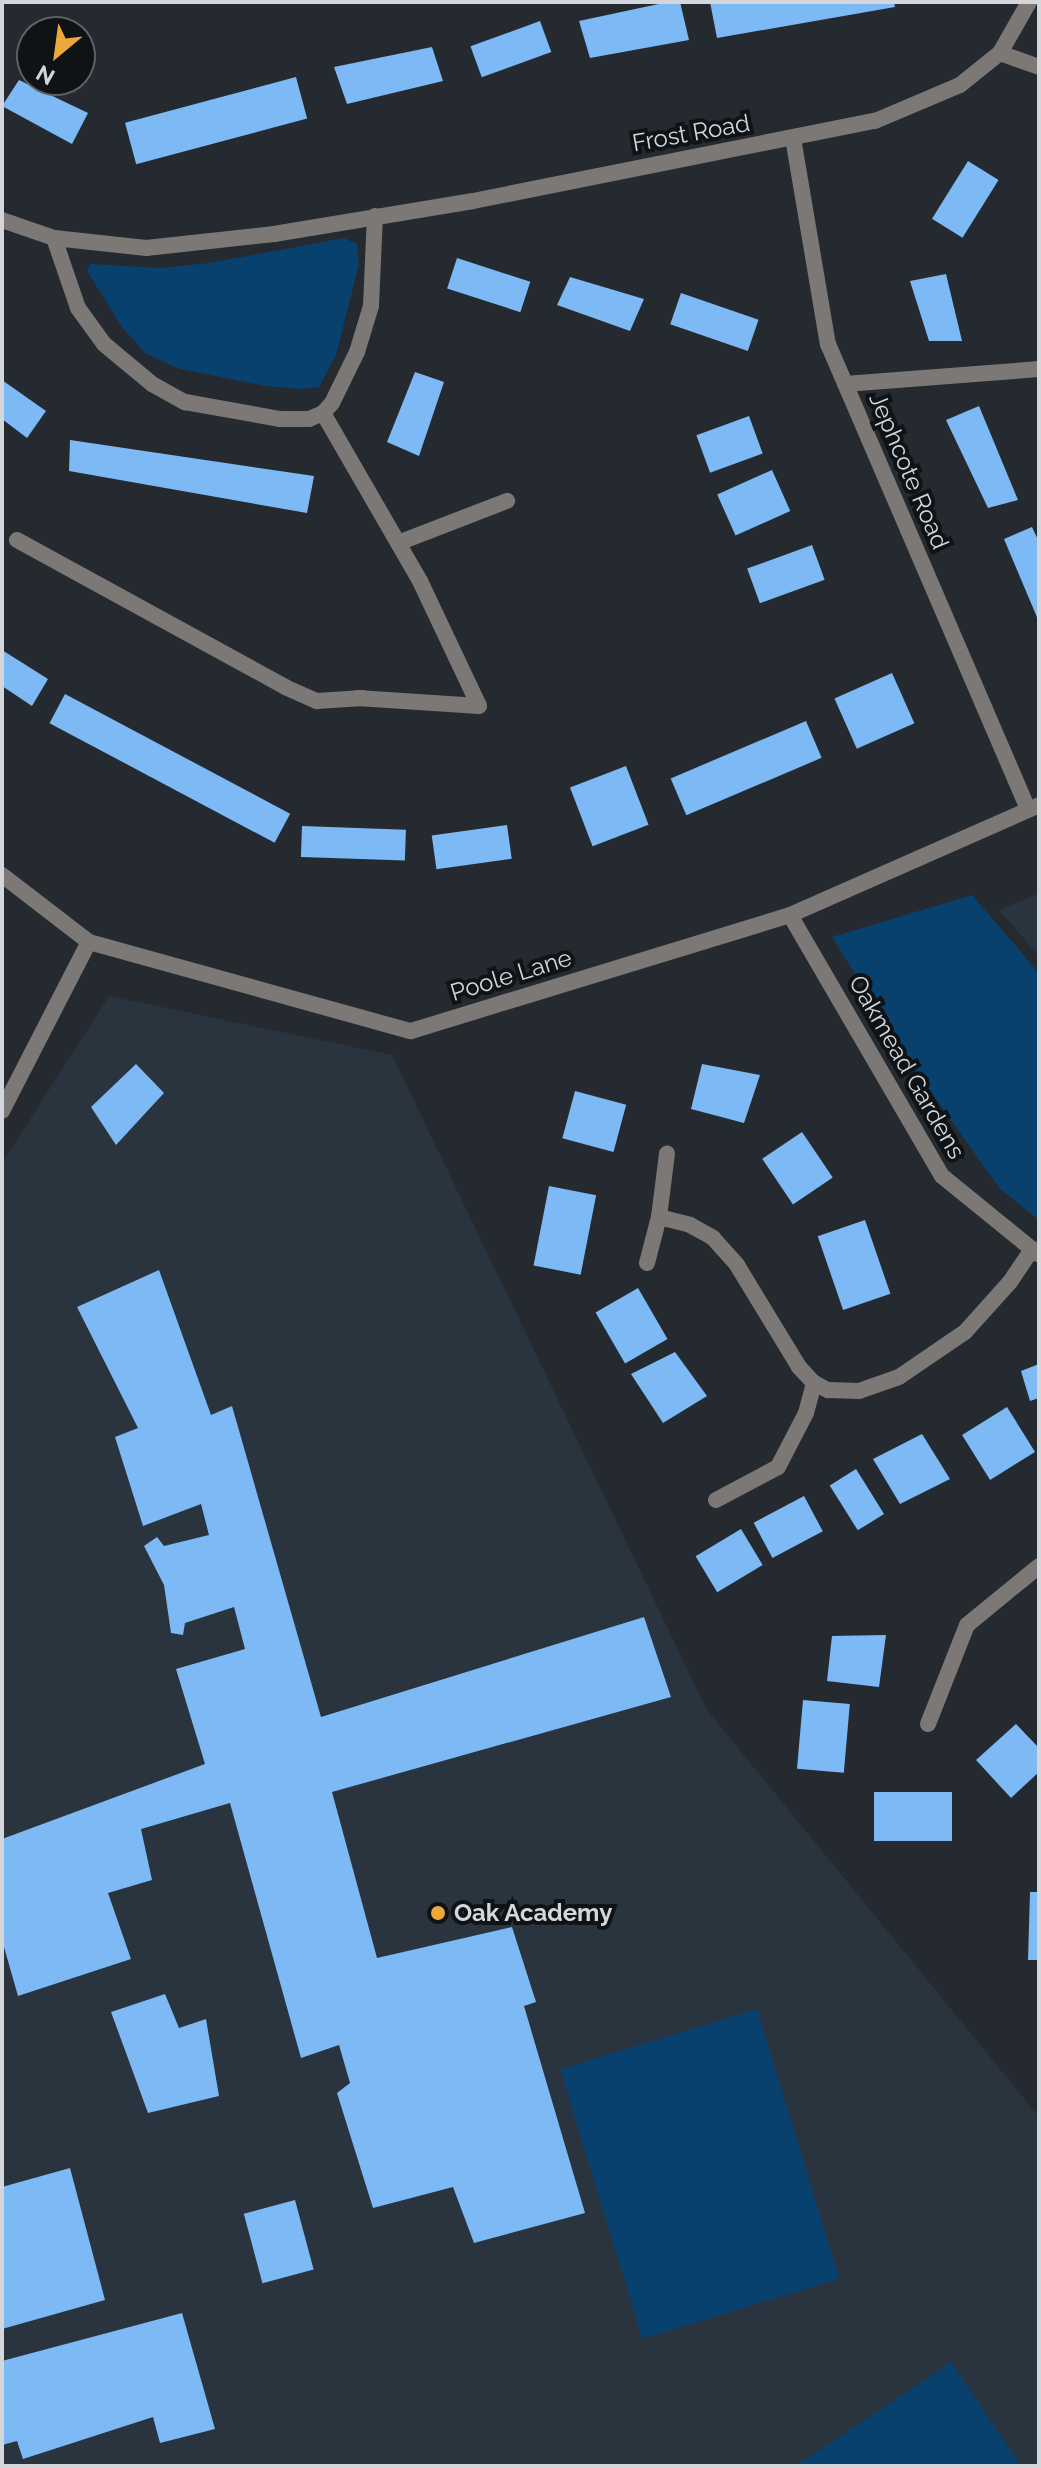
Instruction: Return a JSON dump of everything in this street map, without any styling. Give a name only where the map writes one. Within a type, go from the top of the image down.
[{"type":"street","name":"Frost Road","points":[[2,220],[54,238],[146,248],[274,234],[875,121],[960,85],[1000,53],[1029,2]]},
{"type":"street","points":[[1000,53],[1039,67]]},
{"type":"street","name":"Jephcote Road","points":[[793,138],[828,344],[1034,807]]},
{"type":"street","points":[[54,238],[78,308],[104,344],[152,384],[185,402],[280,419],[309,419],[323,413],[346,375],[371,306],[375,216]]},
{"type":"street","points":[[845,384],[1039,369]]},
{"type":"street","points":[[17,540],[285,687],[317,701],[360,698],[479,706],[420,581],[323,413]]},
{"type":"street","points":[[398,543],[507,501]]},
{"type":"street","name":"Poole Lane","points":[[2,875],[89,942],[411,1031],[790,915],[1034,807]]},
{"type":"street","name":"Oakmead Gardens","points":[[790,915],[942,1176],[1036,1252]]},
{"type":"street","points":[[2,1111],[89,942]]},
{"type":"street","points":[[647,1263],[659,1217],[667,1154]]},
{"type":"street","points":[[659,1217],[690,1225],[725,1249],[799,1367],[814,1383],[828,1390],[859,1391],[899,1377],[965,1332],[1036,1252]]},
{"type":"street","points":[[716,1500],[778,1467],[806,1413],[814,1383]]},
{"type":"street","points":[[928,1724],[967,1625],[1039,1566]]},
{"type":"shaded area","points":[[344,238],[357,244],[359,264],[336,355],[319,387],[265,386],[177,368],[145,353],[122,327],[87,271],[90,264],[160,268],[209,263]]},
{"type":"shaded area","points":[[1039,893],[1039,956],[999,910]]},
{"type":"shaded area","points":[[972,895],[1039,973],[1039,1220],[1000,1189],[914,1068],[832,937]]},
{"type":"shaded area","name":"Oak Academy","points":[[109,996],[392,1055],[707,1710],[1039,2117],[1039,2466],[2,2466],[2,1163]]},
{"type":"shaded area","points":[[757,2009],[839,2279],[642,2339],[560,2069]]},
{"type":"shaded area","points":[[951,2362],[1021,2466],[796,2466]]},
{"type":"building","points":[[680,2],[689,40],[590,58],[579,21]]},
{"type":"building","points":[[710,2],[894,2],[895,7],[717,38]]},
{"type":"building","points":[[540,21],[551,52],[482,77],[470,46]]},
{"type":"building","points":[[432,47],[443,81],[347,104],[334,67]]},
{"type":"building","points":[[296,77],[307,119],[136,164],[125,123]]},
{"type":"building","points":[[16,85],[16,96],[52,96],[88,113],[72,144],[2,106]]},
{"type":"building","points":[[968,161],[999,180],[962,238],[932,219]]},
{"type":"building","points":[[457,258],[530,282],[520,312],[447,288]]},
{"type":"building","points":[[946,274],[962,341],[929,341],[910,281]]},
{"type":"building","points":[[570,277],[644,299],[630,331],[557,305]]},
{"type":"building","points":[[681,293],[759,320],[748,351],[670,324]]},
{"type":"building","points":[[415,372],[444,382],[419,456],[387,442]]},
{"type":"building","points":[[2,380],[46,411],[27,438],[2,419]]},
{"type":"building","points":[[979,406],[1018,500],[988,508],[946,420]]},
{"type":"building","points":[[749,416],[763,454],[710,473],[696,435]]},
{"type":"building","points":[[70,440],[314,476],[307,513],[69,471]]},
{"type":"building","points":[[772,470],[790,511],[735,536],[717,494]]},
{"type":"building","points":[[1032,527],[1039,542],[1039,622],[1004,539]]},
{"type":"building","points":[[812,545],[825,580],[760,603],[747,569]]},
{"type":"building","points":[[2,650],[48,679],[32,706],[2,686]]},
{"type":"building","points":[[892,673],[914,723],[857,749],[834,699]]},
{"type":"building","points":[[65,694],[290,814],[275,843],[50,723]]},
{"type":"building","points":[[806,721],[822,758],[686,815],[671,778]]},
{"type":"building","points":[[626,766],[649,825],[593,846],[570,788]]},
{"type":"building","points":[[507,825],[512,859],[436,869],[432,836]]},
{"type":"building","points":[[302,826],[406,830],[405,861],[301,857]]},
{"type":"building","points":[[136,1064],[164,1093],[116,1145],[91,1107]]},
{"type":"building","points":[[702,1064],[760,1075],[744,1123],[691,1109]]},
{"type":"building","points":[[575,1091],[626,1105],[614,1152],[562,1138]]},
{"type":"building","points":[[802,1132],[833,1178],[793,1204],[762,1159]]},
{"type":"building","points":[[549,1186],[596,1195],[581,1275],[534,1266]]},
{"type":"building","points":[[865,1220],[890,1294],[843,1310],[818,1236]]},
{"type":"building","points":[[159,1270],[211,1415],[232,1406],[321,1717],[644,1617],[671,1697],[332,1792],[377,1958],[512,1927],[536,2002],[524,2006],[585,2213],[474,2243],[453,2187],[373,2208],[337,2093],[350,2083],[339,2045],[301,2058],[230,1803],[141,1829],[152,1880],[108,1893],[131,1959],[18,1996],[2,1940],[2,1839],[205,1764],[176,1669],[245,1649],[234,1607],[185,1623],[183,1635],[171,1633],[164,1585],[144,1546],[157,1537],[164,1546],[209,1535],[201,1504],[143,1526],[115,1437],[138,1428],[77,1307]]},
{"type":"building","points":[[638,1288],[668,1339],[625,1364],[596,1312]]},
{"type":"building","points":[[675,1352],[707,1396],[663,1423],[631,1374]]},
{"type":"building","points":[[1039,1364],[1039,1398],[1030,1401],[1021,1371]]},
{"type":"building","points":[[1007,1407],[1035,1452],[990,1480],[962,1435]]},
{"type":"building","points":[[922,1434],[950,1479],[900,1504],[873,1459]]},
{"type":"building","points":[[856,1469],[884,1514],[858,1530],[830,1485]]},
{"type":"building","points":[[804,1496],[823,1531],[772,1558],[754,1523]]},
{"type":"building","points":[[741,1529],[763,1565],[717,1592],[696,1556]]},
{"type":"building","points":[[886,1635],[879,1687],[827,1681],[832,1636]]},
{"type":"building","points":[[803,1700],[850,1704],[844,1773],[797,1769]]},
{"type":"building","points":[[1016,1724],[1039,1748],[1039,1772],[1011,1798],[976,1760]]},
{"type":"building","points":[[874,1792],[952,1792],[952,1841],[874,1841]]},
{"type":"building","points":[[1030,1892],[1039,1892],[1039,1960],[1028,1960]]},
{"type":"building","points":[[165,1994],[179,2028],[206,2019],[219,2096],[148,2113],[111,2012]]},
{"type":"building","points":[[70,2168],[105,2300],[2,2329],[2,2187]]},
{"type":"building","points":[[295,2200],[314,2270],[262,2283],[244,2214]]},
{"type":"building","points":[[182,2313],[215,2429],[160,2443],[153,2417],[23,2459],[17,2441],[2,2445],[2,2361]]},
{"type":"place","name":"Oak Academy","points":[[438,1913]]}]
